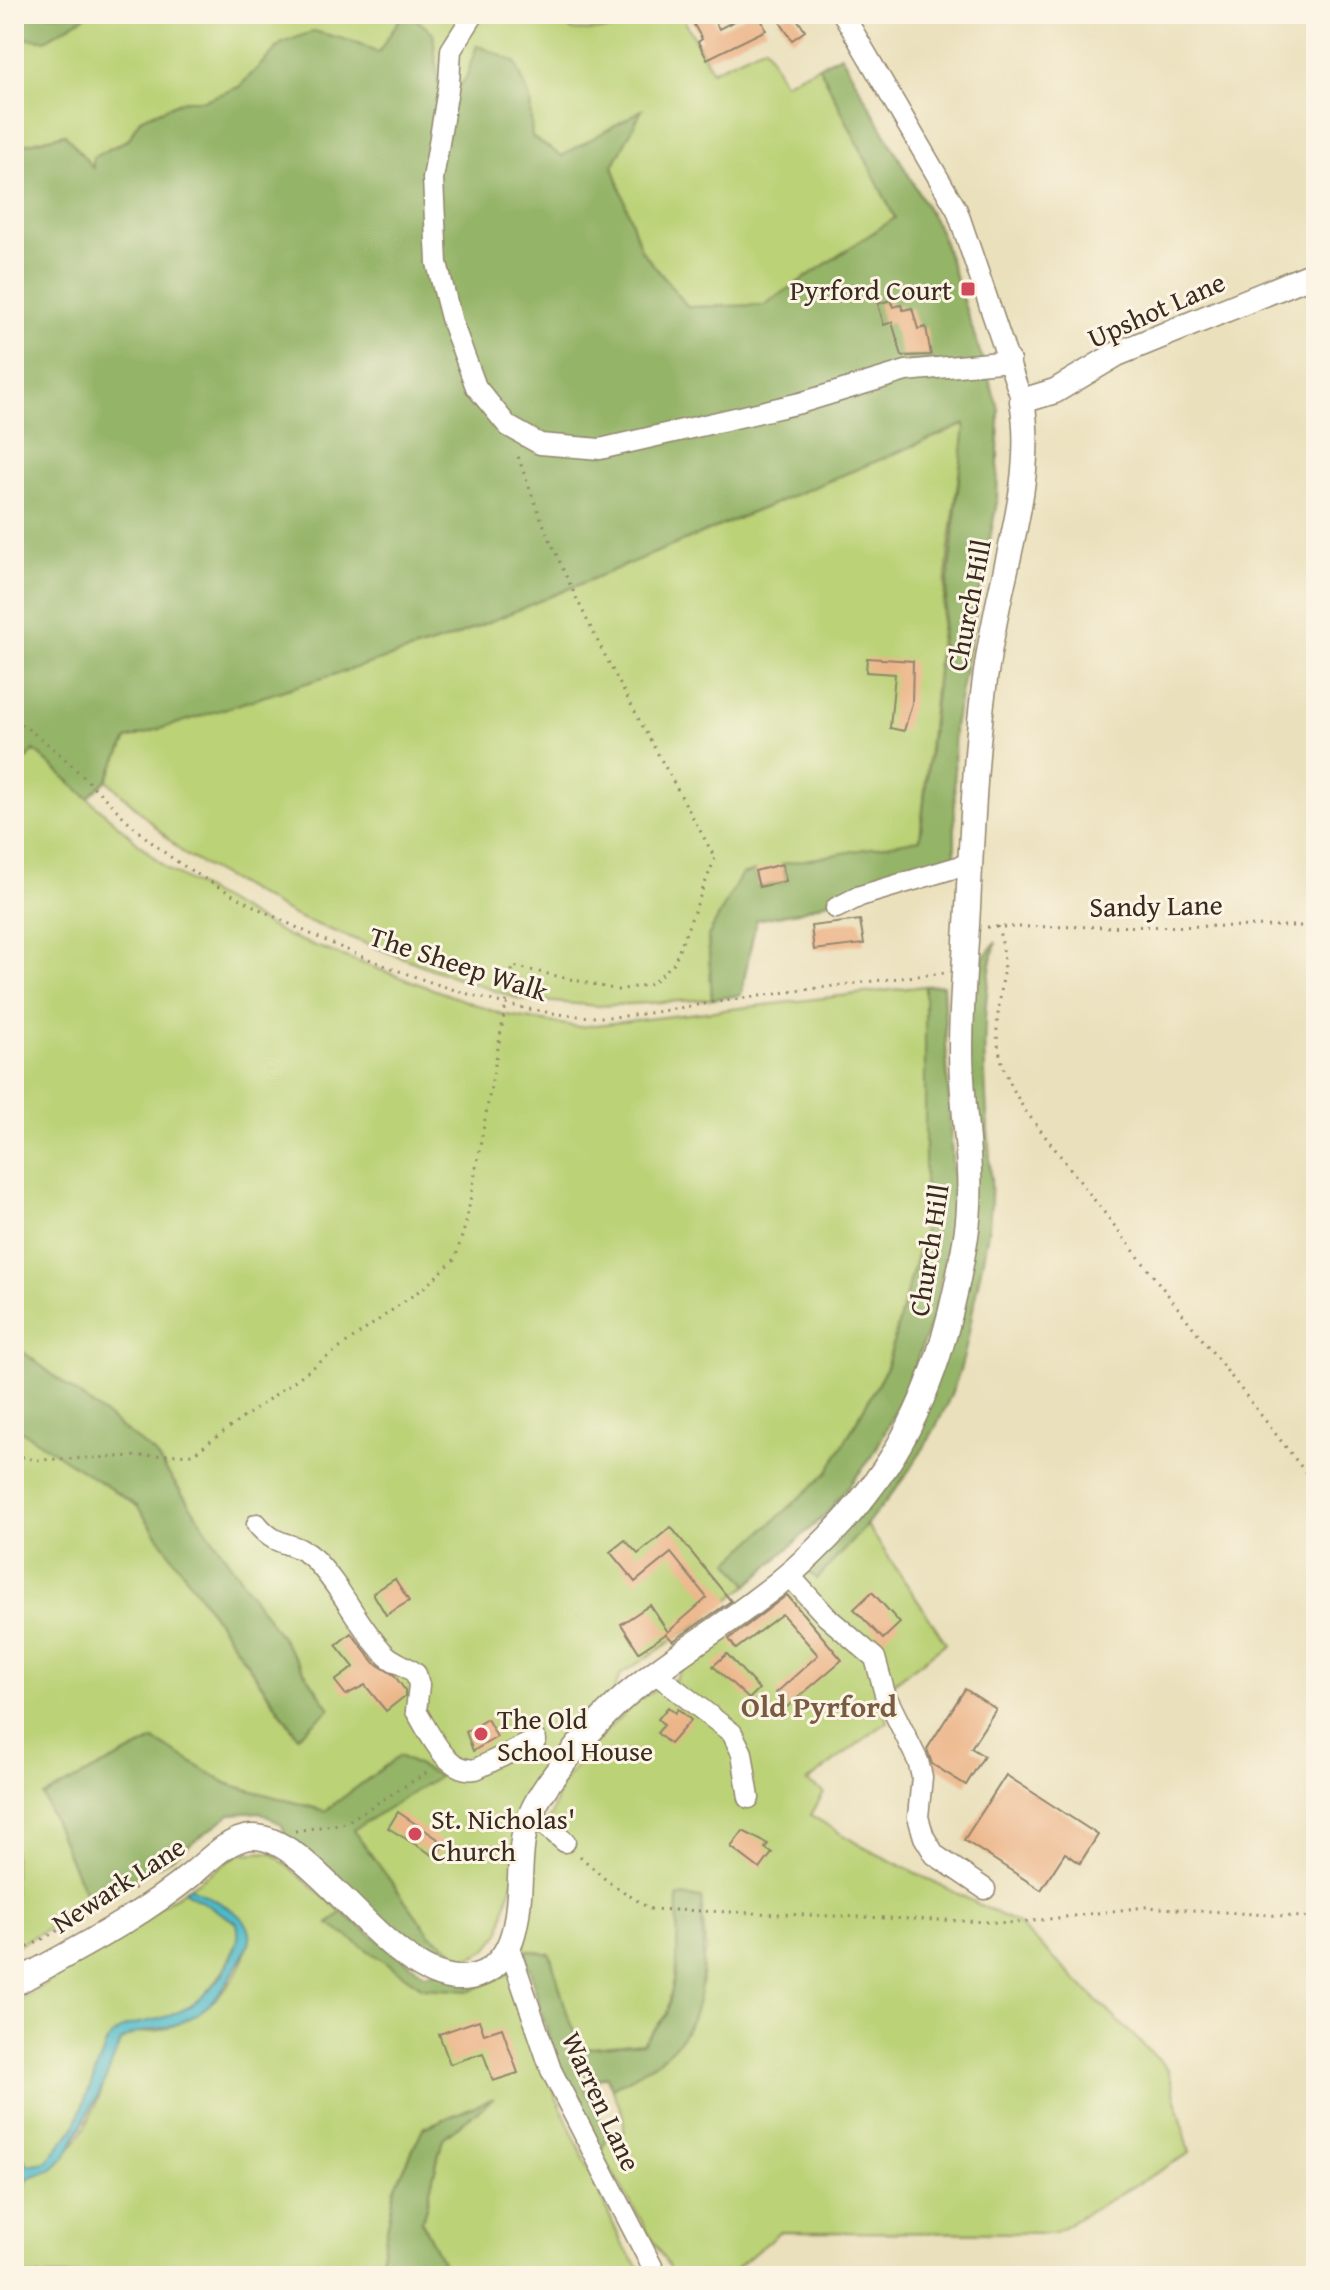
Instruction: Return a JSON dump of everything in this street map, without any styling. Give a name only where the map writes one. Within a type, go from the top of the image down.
[{"type":"main road","name":"Upshot Lane","points":[[1022,401],[1055,391],[1117,354],[1316,273]]},
{"type":"main road","name":"Church Hill","points":[[508,1944],[518,1902],[524,1830],[554,1775],[599,1723],[655,1673],[788,1574],[842,1520],[884,1471],[916,1413],[944,1340],[953,1306],[970,1201],[961,1077],[964,974],[983,687],[1021,489],[1025,435],[1022,401]]},
{"type":"main road","name":"Newark Lane","points":[[14,1984],[151,1904],[236,1841],[255,1836],[271,1840],[297,1856],[376,1930],[425,1968],[440,1975],[458,1978],[481,1973],[508,1944]]},
{"type":"street","points":[[474,14],[451,50],[433,179],[437,263],[452,322],[476,387],[508,426],[540,444],[600,449],[800,403],[906,371],[1010,361]]},
{"type":"street","points":[[843,14],[957,210],[1022,401]]},
{"type":"street","points":[[836,908],[860,896],[971,863]]},
{"type":"street","points":[[257,1524],[270,1541],[295,1546],[315,1560],[352,1605],[383,1652],[416,1674],[419,1685],[416,1711],[448,1760],[460,1768],[476,1769],[536,1740]]},
{"type":"street","points":[[788,1574],[827,1617],[875,1658],[885,1694],[918,1761],[922,1777],[918,1817],[924,1837],[935,1855],[954,1871],[985,1889]]},
{"type":"street","points":[[655,1673],[732,1733],[742,1753],[749,1798]]},
{"type":"street","points":[[533,1814],[565,1842]]},
{"type":"street","name":"Warren Lane","points":[[508,1944],[551,2070],[657,2276]]},
{"type":"path","points":[[14,1455],[36,1460],[193,1454],[427,1285],[455,1259],[466,1223],[513,966],[618,990],[651,984],[674,963],[715,858],[566,579],[533,503],[508,426]]},
{"type":"path","name":"The Sheep Walk","points":[[14,720],[43,738],[155,845],[229,893],[385,964],[507,1005],[548,1014],[606,1017],[899,978],[964,974]]},
{"type":"path","name":"Sandy Lane","points":[[1316,926],[997,926],[1006,955],[997,1026],[998,1048],[1011,1087],[1024,1109],[1316,1486]]},
{"type":"path","points":[[285,1832],[345,1823],[448,1760]]},
{"type":"path","points":[[565,1842],[606,1880],[650,1909],[1017,1923],[1145,1907],[1316,1918]]},
{"type":"green space","points":[[14,14],[89,14],[45,40],[20,38],[14,45]]},
{"type":"green space","points":[[89,14],[403,14],[378,54],[358,43],[282,43],[239,87],[205,100],[185,100],[140,119],[129,139],[93,157],[93,170],[65,134],[14,147],[14,45],[20,38],[45,40]]},
{"type":"green space","points":[[403,14],[410,14],[433,33],[438,84],[458,88],[466,78],[477,45],[515,62],[530,98],[532,137],[562,156],[642,110],[613,166],[641,250],[688,307],[764,305],[895,218],[819,66],[841,55],[940,231],[999,410],[997,502],[954,726],[955,859],[798,912],[756,920],[741,995],[712,999],[708,936],[741,875],[755,871],[759,887],[786,881],[782,864],[920,839],[965,424],[448,639],[127,739],[107,780],[88,798],[34,750],[14,775],[14,147],[65,134],[93,168],[93,157],[129,139],[140,119],[185,100],[205,100],[239,87],[282,43],[314,31],[358,43],[378,53]]},
{"type":"green space","points":[[410,14],[619,14],[571,19],[571,30],[591,31],[681,14],[712,71],[765,46],[784,83],[819,66],[895,218],[764,305],[688,307],[641,250],[613,166],[640,111],[562,156],[531,137],[530,98],[466,78],[458,88],[437,84],[433,34]]},
{"type":"green space","points":[[966,424],[949,548],[920,839],[742,875],[708,936],[712,999],[598,1006],[519,999],[432,969],[297,917],[184,854],[107,780],[127,739],[448,639]]},
{"type":"green space","points":[[34,750],[167,869],[288,936],[501,1014],[579,1027],[925,986],[925,1226],[886,1369],[828,1472],[730,1562],[748,1585],[695,1626],[620,1675],[610,1701],[557,1757],[507,1900],[501,1931],[486,1950],[466,1960],[430,1934],[352,1830],[438,1776],[399,1756],[325,1811],[228,1784],[154,1740],[43,1796],[90,1905],[14,1947],[14,1426],[137,1506],[297,1736],[330,1709],[154,1453],[14,1345],[14,775]]},
{"type":"green space","points":[[996,942],[986,1000],[985,1030],[991,1207],[963,1361],[948,1401],[918,1457],[881,1507],[817,1579],[806,1569],[855,1515],[956,1313],[969,975]]},
{"type":"green space","points":[[943,985],[953,1180],[951,1222],[935,1311],[904,1394],[872,1457],[827,1513],[748,1585],[729,1562],[828,1472],[886,1369],[925,1226],[925,986]]},
{"type":"green space","points":[[14,1345],[154,1453],[330,1709],[298,1736],[137,1506],[14,1426]]},
{"type":"green space","points":[[867,1525],[946,1643],[878,1695],[887,1722],[807,1782],[824,1792],[811,1815],[863,1847],[1017,1923],[1168,2069],[1190,2153],[1053,2233],[779,2232],[728,2276],[674,2276],[601,2153],[608,2134],[614,2136],[624,2132],[624,2118],[612,2088],[665,2056],[706,1952],[701,1898],[678,1897],[677,1966],[667,2014],[643,2043],[582,2049],[567,2013],[550,1954],[524,1950],[534,1835],[551,1816],[561,1784],[600,1737],[638,1699],[658,1689],[667,1692],[684,1665],[806,1569],[817,1579]]},
{"type":"green space","points":[[154,1740],[228,1784],[325,1811],[399,1756],[439,1776],[353,1830],[430,1934],[466,1960],[439,1955],[390,1931],[346,1895],[286,1837],[282,1825],[260,1812],[230,1814],[172,1858],[90,1905],[43,1796]]},
{"type":"green space","points":[[271,1852],[342,1912],[329,1923],[423,1988],[510,1973],[547,2076],[623,2246],[646,2276],[449,2276],[422,2222],[443,2138],[490,2100],[423,2128],[395,2188],[378,2276],[14,2276],[14,2213],[28,2178],[56,2163],[76,2142],[97,2102],[117,2046],[129,2035],[161,2030],[193,2015],[221,1993],[241,1965],[250,1931],[190,1887],[239,1854]]},
{"type":"green space","points":[[184,1891],[237,1923],[240,1937],[227,1964],[211,1988],[190,2006],[177,2014],[125,2027],[113,2035],[107,2042],[75,2127],[46,2162],[28,2165],[14,2140],[14,2005]]},
{"type":"green space","points":[[678,1896],[701,1898],[703,1962],[698,2003],[680,2039],[653,2065],[612,2088],[606,2076],[583,2085],[608,2134],[601,2153],[554,2057],[524,1950],[550,1954],[567,2013],[582,2049],[643,2043],[667,2014],[677,1966]]},
{"type":"green space","points":[[342,1912],[424,1974],[503,1961],[510,1973],[470,1991],[423,1988],[329,1924]]},
{"type":"green space","points":[[494,2098],[443,2138],[422,2222],[449,2276],[378,2276],[395,2188],[423,2128]]},
{"type":"water","points":[[190,1887],[232,1910],[245,1922],[250,1937],[246,1951],[224,1988],[202,2010],[180,2023],[121,2040],[103,2086],[65,2157],[53,2169],[28,2178],[14,2213],[14,2140],[28,2165],[46,2162],[75,2127],[107,2042],[113,2035],[125,2027],[172,2015],[192,2004],[217,1982],[228,1964],[238,1939],[237,1923],[184,1891]]},
{"type":"building","points":[[688,14],[711,14],[719,29],[748,14],[759,14],[766,30],[707,59],[698,42],[702,39]]},
{"type":"building","points":[[794,14],[805,31],[792,40],[778,19]]},
{"type":"building","points":[[891,300],[893,307],[901,305],[903,310],[912,308],[918,329],[926,327],[931,355],[902,356],[892,322],[884,325],[878,304]]},
{"type":"building","points":[[867,658],[913,661],[912,703],[904,731],[890,728],[895,674],[866,672]]},
{"type":"building","points":[[782,864],[786,881],[759,887],[755,871]]},
{"type":"building","points":[[860,920],[864,944],[814,950],[811,926]]},
{"type":"building","points":[[671,1527],[731,1601],[673,1641],[666,1634],[639,1652],[621,1624],[650,1605],[668,1632],[707,1598],[671,1553],[635,1582],[610,1552],[625,1540],[638,1554]]},
{"type":"building","points":[[395,1579],[409,1601],[386,1615],[373,1593]]},
{"type":"building","points":[[872,1592],[900,1623],[883,1639],[854,1609]]},
{"type":"building","points":[[787,1595],[842,1660],[787,1707],[776,1693],[818,1655],[782,1614],[736,1649],[729,1639]]},
{"type":"building","points":[[351,1633],[375,1663],[394,1675],[405,1690],[405,1696],[386,1711],[365,1685],[346,1695],[335,1681],[354,1667],[336,1645]]},
{"type":"building","points":[[727,1654],[759,1689],[749,1699],[713,1666]]},
{"type":"building","points":[[965,1689],[996,1709],[971,1748],[984,1756],[966,1785],[932,1764],[927,1749]]},
{"type":"building","points":[[668,1707],[675,1713],[678,1709],[691,1720],[670,1744],[657,1733],[664,1725],[658,1719]]},
{"type":"building","name":"The Old School House","points":[[487,1719],[497,1737],[473,1751],[466,1732]]},
{"type":"building","points":[[1006,1775],[1098,1835],[1080,1863],[1065,1853],[1041,1890],[964,1840]]},
{"type":"building","name":"St. Nicholas' Church","points":[[398,1812],[444,1843],[436,1857],[388,1828]]},
{"type":"building","points":[[743,1831],[768,1844],[765,1848],[772,1853],[760,1869],[731,1847]]},
{"type":"building","points":[[479,2020],[484,2034],[502,2028],[518,2073],[493,2081],[483,2053],[450,2064],[439,2034]]},
{"type":"place","name":"Pyrford Court","points":[[968,289]]},
{"type":"place","name":"The Old School House","points":[[481,1734]]},
{"type":"place","name":"St. Nicholas' Church","points":[[415,1834]]},
{"type":"district","name":"Old Pyrford","points":[[819,1706]]}]
